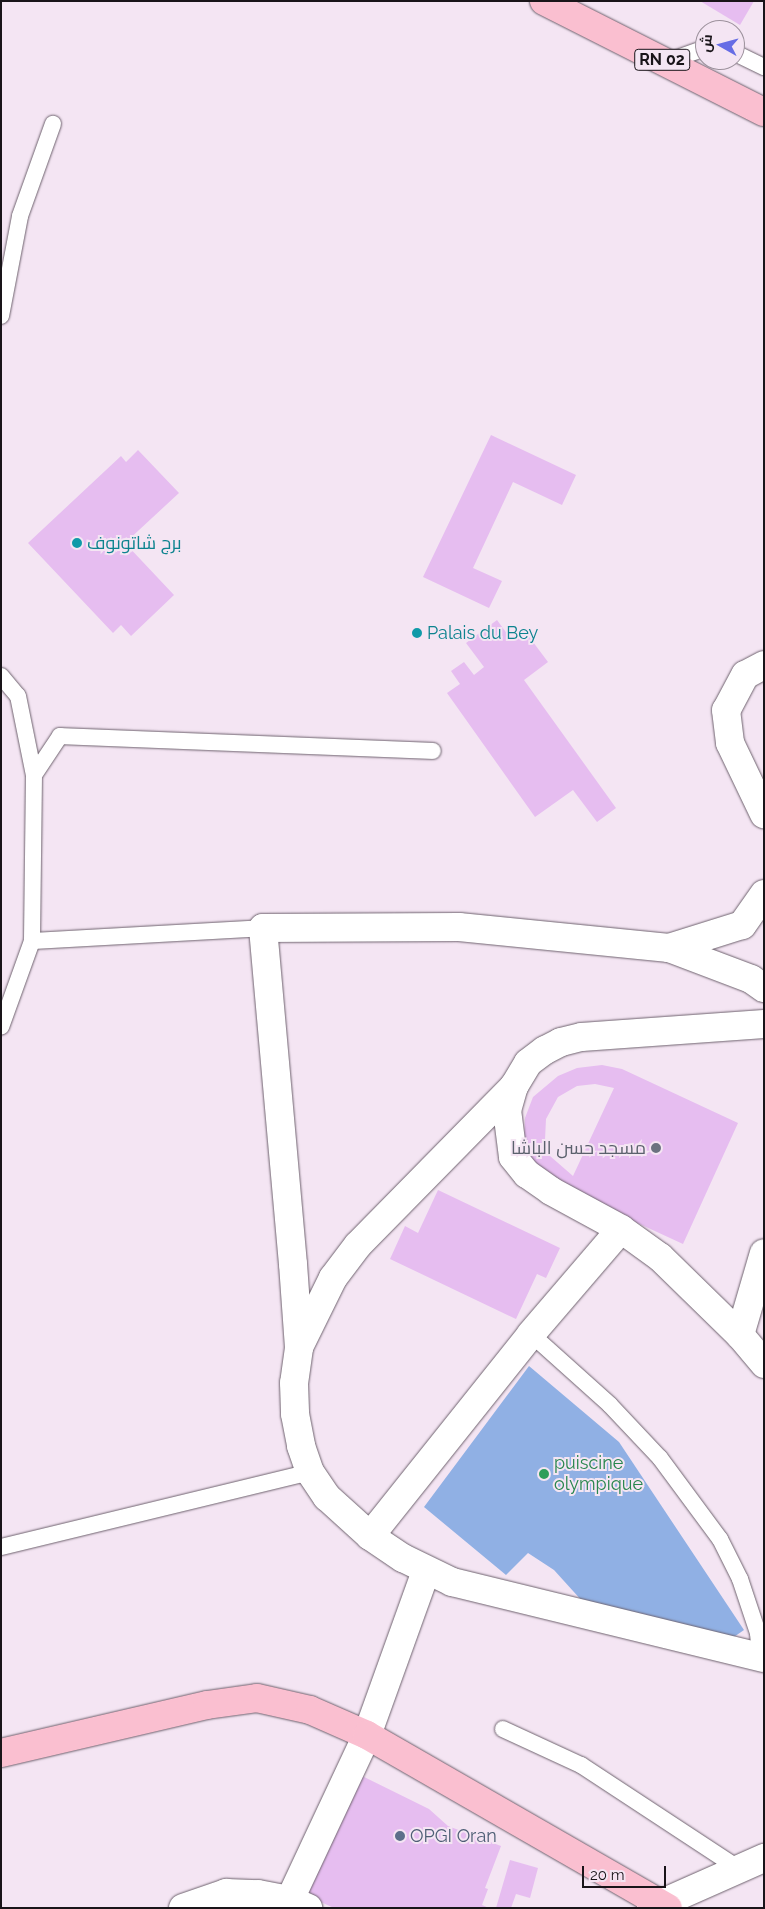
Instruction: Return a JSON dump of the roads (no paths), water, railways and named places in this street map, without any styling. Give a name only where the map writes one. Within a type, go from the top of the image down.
[{"type":"main road","name":"RN 02","points":[[556,4],[764,112]]},
{"type":"main road","points":[[1,1753],[207,1705],[257,1698],[310,1710],[367,1735],[659,1907]]},
{"type":"street","points":[[764,665],[746,675],[726,710],[730,743],[764,814]]},
{"type":"street","points":[[669,948],[742,925],[764,894]]},
{"type":"street","points":[[762,1658],[497,1595],[426,1571],[370,1536],[327,1497],[310,1472],[301,1446],[295,1414],[294,1383],[299,1348],[263,928],[459,927],[669,948],[751,979],[764,988]]},
{"type":"street","points":[[299,1348],[333,1278],[358,1245],[514,1086],[528,1063],[545,1050],[581,1037],[764,1024]]},
{"type":"street","points":[[514,1086],[507,1110],[513,1157],[527,1174],[551,1192],[621,1229],[660,1256],[740,1334],[764,1364]]},
{"type":"street","points":[[370,1536],[531,1334],[621,1229]]},
{"type":"street","points":[[740,1334],[764,1253]]},
{"type":"street","points":[[183,1908],[226,1893],[258,1894],[294,1905],[367,1735],[426,1571]]},
{"type":"street","points":[[659,1907],[738,1868],[764,1858]]},
{"type":"lane","points":[[666,62],[695,52]]},
{"type":"lane","points":[[745,58],[764,67]]},
{"type":"lane","points":[[1,316],[20,216],[53,124]]},
{"type":"lane","points":[[1,676],[18,696],[34,775],[32,941],[1,1027]]},
{"type":"lane","points":[[34,775],[60,736],[434,751]]},
{"type":"lane","points":[[32,941],[263,928]]},
{"type":"lane","points":[[531,1334],[610,1405],[660,1458],[720,1539],[743,1588],[758,1633],[762,1658]]},
{"type":"lane","points":[[1,1547],[310,1472]]},
{"type":"lane","points":[[503,1729],[581,1765],[738,1868]]},
{"type":"water","name":"puiscine olympique","points":[[529,1366],[619,1442],[744,1630],[728,1641],[583,1602],[554,1570],[528,1553],[506,1575],[424,1507]]},
{"type":"place","name":"برج شاتونوف","points":[[77,543]]},
{"type":"place","name":"Palais du Bey","points":[[417,633]]},
{"type":"place","name":"مسجد حسن الباشا","points":[[656,1148]]},
{"type":"place","name":"puiscine olympique","points":[[544,1474]]},
{"type":"place","name":"OPGI Oran","points":[[400,1836]]}]
